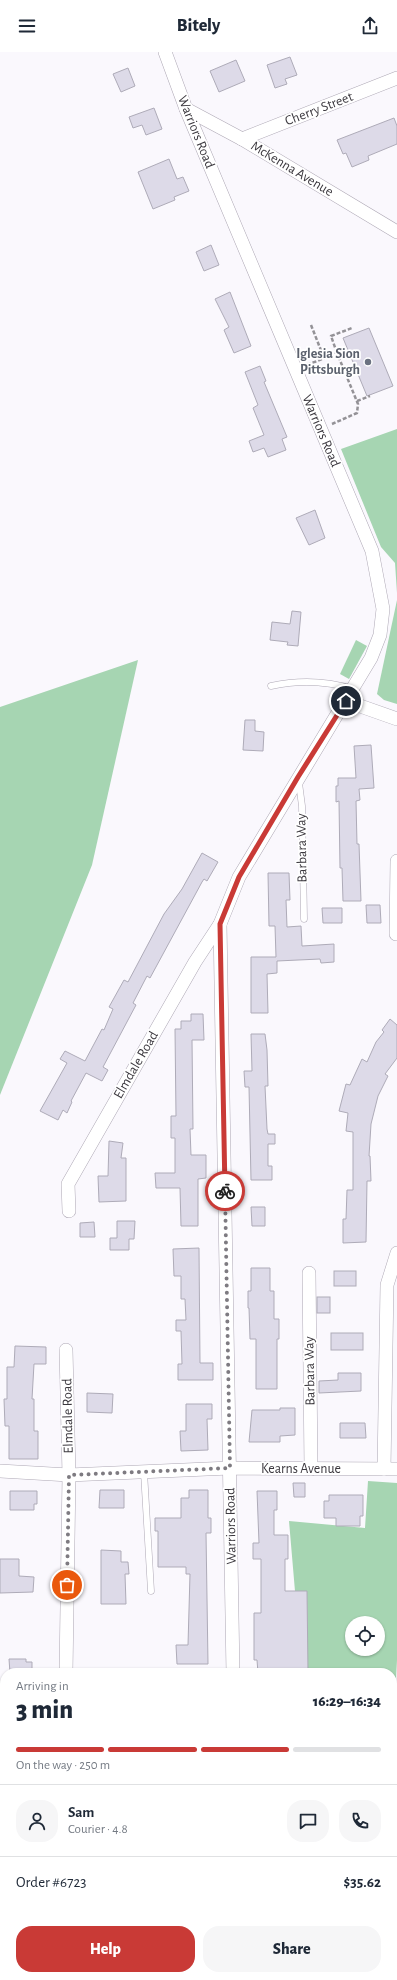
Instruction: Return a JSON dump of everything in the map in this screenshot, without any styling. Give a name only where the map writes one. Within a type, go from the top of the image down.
[{"type":"street","name":"Warriors Road","points":[[165,52],[186,109],[372,551],[383,609],[380,635],[371,658],[239,877],[220,924],[233,1668]]},
{"type":"street","name":"Cherry Street","points":[[242,139],[397,78]]},
{"type":"street","name":"McKenna Avenue","points":[[186,109],[242,139],[397,232]]},
{"type":"street","points":[[346,701],[397,719]]},
{"type":"street","points":[[396,934],[397,861]]},
{"type":"street","name":"Elmdale Road","points":[[68,1211],[68,1184],[195,962],[220,924]]},
{"type":"street","name":"Kearns Avenue","points":[[0,1471],[69,1475],[230,1468],[391,1469],[387,1285],[397,1254]]},
{"type":"street","name":"Barbara Way","points":[[309,1273],[311,1469]]},
{"type":"street","name":"Elmdale Road","points":[[66,1350],[69,1475],[66,1668]]},
{"type":"lane","points":[[271,686],[289,682],[336,684],[353,689]]},
{"type":"lane","name":"Barbara Way","points":[[298,777],[302,806],[304,919]]},
{"type":"lane","points":[[144,1472],[151,1591]]},
{"type":"path","points":[[311,325],[324,358]]},
{"type":"path","points":[[321,429],[357,413],[357,401],[331,336],[352,328]]},
{"type":"path","points":[[296,370],[337,353]]},
{"type":"path","points":[[357,401],[370,396]]},
{"type":"green space","points":[[397,429],[397,593],[395,563],[381,547],[341,449]]},
{"type":"green space","points":[[397,600],[397,704],[384,700],[377,694]]},
{"type":"green space","points":[[356,640],[367,646],[349,679],[340,674]]},
{"type":"green space","points":[[138,660],[92,865],[0,1095],[0,707]]},
{"type":"green space","points":[[368,1481],[397,1483],[397,1668],[302,1668],[289,1521],[365,1528]]},
{"type":"building","points":[[290,57],[297,75],[285,79],[287,84],[275,88],[267,65]]},
{"type":"building","points":[[236,60],[245,81],[219,92],[210,71]]},
{"type":"building","points":[[128,68],[135,86],[121,92],[113,74]]},
{"type":"building","points":[[154,108],[162,129],[146,135],[142,125],[133,128],[129,117]]},
{"type":"building","points":[[394,118],[397,126],[397,144],[368,156],[369,160],[352,167],[346,153],[343,154],[337,140]]},
{"type":"building","points":[[169,159],[177,179],[183,177],[189,191],[174,197],[175,200],[153,209],[138,172]]},
{"type":"building","points":[[211,245],[219,265],[204,271],[196,252]]},
{"type":"building","points":[[230,292],[251,346],[234,353],[224,330],[229,327],[215,299]]},
{"type":"building","name":"Iglesia Sion Pittsburgh","points":[[369,328],[393,386],[367,396],[343,338]]},
{"type":"building","points":[[260,366],[266,381],[264,382],[287,437],[282,439],[286,450],[268,457],[264,448],[253,452],[249,441],[264,435],[253,408],[258,405],[245,372]]},
{"type":"building","points":[[315,510],[325,538],[309,545],[296,518]]},
{"type":"building","points":[[292,611],[301,612],[298,646],[287,645],[288,642],[270,640],[272,622],[290,624]]},
{"type":"building","points":[[245,720],[255,720],[255,731],[264,732],[263,751],[243,750]]},
{"type":"building","points":[[371,745],[374,788],[359,789],[360,800],[356,801],[361,901],[343,901],[342,868],[340,868],[339,801],[336,802],[336,786],[338,786],[338,778],[356,778],[354,746]]},
{"type":"building","points":[[202,853],[218,862],[207,881],[204,879],[202,882],[150,978],[147,976],[133,1003],[136,1005],[103,1067],[108,1070],[102,1081],[86,1073],[71,1101],[72,1102],[67,1113],[63,1110],[58,1120],[40,1111],[67,1063],[60,1059],[65,1051],[85,1061],[102,1029],[104,1030],[113,1009],[109,1007],[124,980],[128,982],[164,914],[182,889]]},
{"type":"building","points":[[268,873],[289,873],[290,900],[286,900],[287,927],[301,926],[302,946],[334,944],[334,962],[321,963],[320,959],[277,961],[277,973],[267,974],[268,1013],[251,1013],[251,957],[276,957],[275,926],[269,926]]},
{"type":"building","points":[[366,905],[380,905],[381,923],[367,923]]},
{"type":"building","points":[[322,908],[342,908],[342,923],[323,923]]},
{"type":"building","points":[[191,1014],[203,1014],[204,1040],[192,1040],[193,1129],[190,1129],[191,1155],[206,1155],[206,1178],[198,1179],[198,1226],[181,1226],[180,1188],[156,1188],[155,1173],[175,1173],[175,1138],[171,1138],[171,1116],[176,1116],[175,1029],[181,1029],[181,1021],[191,1021]]},
{"type":"building","points":[[390,1019],[397,1025],[397,1058],[385,1074],[388,1076],[378,1096],[371,1124],[369,1156],[371,1181],[367,1181],[366,1242],[343,1243],[343,1219],[346,1219],[347,1190],[353,1190],[353,1132],[346,1131],[348,1113],[339,1111],[346,1084],[350,1085],[362,1059],[367,1062],[376,1042],[384,1032],[382,1030]]},
{"type":"building","points":[[251,1034],[265,1034],[268,1086],[265,1086],[267,1129],[268,1134],[275,1134],[275,1144],[268,1144],[268,1166],[272,1166],[272,1180],[251,1180],[249,1087],[245,1087],[244,1071],[252,1071]]},
{"type":"building","points":[[109,1141],[123,1143],[121,1158],[126,1158],[126,1201],[99,1202],[98,1176],[108,1176]]},
{"type":"building","points":[[251,1207],[265,1207],[265,1226],[252,1226]]},
{"type":"building","points":[[117,1221],[135,1221],[134,1239],[129,1239],[129,1250],[110,1250],[110,1238],[117,1238]]},
{"type":"building","points":[[94,1222],[95,1237],[80,1237],[80,1223]]},
{"type":"building","points":[[199,1248],[200,1363],[213,1363],[213,1380],[178,1380],[178,1364],[182,1364],[181,1331],[176,1331],[176,1320],[186,1320],[185,1299],[181,1299],[181,1276],[174,1276],[173,1249]]},
{"type":"building","points":[[251,1268],[270,1268],[270,1291],[274,1291],[274,1319],[279,1319],[279,1339],[277,1339],[277,1389],[256,1389],[256,1339],[250,1339],[248,1308],[248,1291],[251,1291]]},
{"type":"building","points":[[334,1271],[356,1271],[356,1286],[334,1286]]},
{"type":"building","points":[[317,1297],[330,1297],[330,1313],[317,1313]]},
{"type":"building","points":[[331,1333],[363,1333],[363,1350],[331,1350]]},
{"type":"building","points":[[15,1346],[46,1347],[46,1364],[34,1364],[32,1399],[34,1399],[34,1431],[38,1431],[38,1459],[9,1459],[9,1426],[5,1426],[4,1399],[7,1399],[7,1367],[14,1367]]},
{"type":"building","points":[[338,1373],[361,1373],[361,1391],[319,1393],[319,1381],[338,1380]]},
{"type":"building","points":[[87,1393],[113,1394],[112,1413],[87,1412]]},
{"type":"building","points":[[186,1404],[212,1404],[212,1419],[207,1419],[208,1450],[181,1451],[180,1431],[186,1431]]},
{"type":"building","points":[[280,1408],[295,1408],[295,1435],[280,1436],[280,1442],[249,1442],[252,1410],[280,1410]]},
{"type":"building","points":[[340,1423],[365,1423],[366,1438],[340,1438]]},
{"type":"building","points":[[293,1483],[305,1483],[305,1497],[294,1497]]},
{"type":"building","points":[[100,1490],[124,1490],[124,1508],[99,1508]]},
{"type":"building","points":[[189,1490],[208,1490],[208,1518],[211,1518],[211,1533],[206,1533],[208,1664],[177,1664],[176,1645],[188,1645],[190,1574],[186,1574],[186,1567],[158,1567],[158,1531],[155,1531],[155,1518],[181,1518],[181,1498],[189,1498]]},
{"type":"building","points":[[10,1491],[37,1491],[37,1504],[34,1504],[34,1510],[10,1510]]},
{"type":"building","points":[[257,1491],[277,1491],[277,1510],[274,1510],[274,1535],[288,1535],[288,1559],[285,1559],[285,1591],[307,1591],[308,1668],[258,1668],[257,1660],[254,1660],[254,1613],[261,1613],[261,1559],[253,1559],[253,1543],[259,1543]]},
{"type":"building","points":[[329,1495],[363,1495],[363,1516],[360,1516],[360,1526],[336,1526],[336,1518],[324,1518],[324,1501],[329,1501]]},
{"type":"building","points":[[101,1550],[121,1551],[121,1562],[128,1562],[129,1574],[125,1574],[126,1604],[101,1604]]},
{"type":"building","points":[[0,1559],[19,1559],[19,1576],[34,1577],[33,1592],[0,1593]]},
{"type":"building","points":[[9,1659],[26,1659],[26,1662],[32,1662],[32,1668],[10,1668]]},
{"type":"way so far","points":[[67,1585],[69,1475],[230,1468],[225,1191]]},
{"type":"place","name":"Iglesia Sion Pittsburgh","points":[[368,362]]},
{"type":"route","points":[[225,1191],[220,924],[239,877],[298,777],[346,701]]}]
